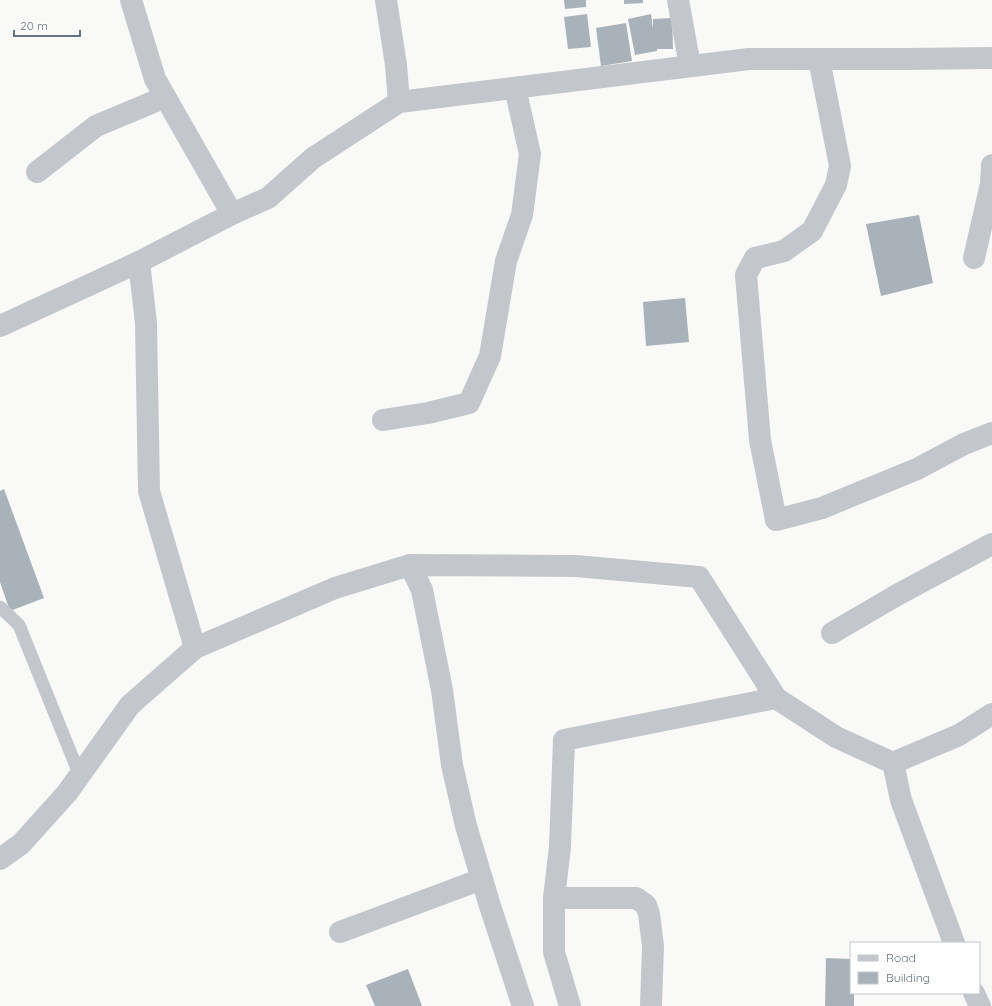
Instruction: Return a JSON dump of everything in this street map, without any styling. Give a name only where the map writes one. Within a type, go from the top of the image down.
[{"type":"street","points":[[131,0],[155,79],[232,214]]},
{"type":"street","points":[[386,0],[396,65],[399,102]]},
{"type":"street","points":[[678,0],[690,66]]},
{"type":"street","points":[[0,326],[139,262],[232,214],[268,198],[313,158],[399,102],[749,59],[992,58]]},
{"type":"street","points":[[819,59],[840,166],[836,185],[812,231],[784,251],[755,258],[746,275],[760,440],[776,520],[822,508],[917,469],[964,444],[992,433]]},
{"type":"street","points":[[383,420],[428,413],[469,403],[490,356],[506,261],[522,215],[530,154],[515,88]]},
{"type":"street","points":[[37,172],[96,126],[165,97]]},
{"type":"street","points":[[974,258],[991,184],[992,165]]},
{"type":"street","points":[[139,262],[146,323],[149,491],[195,648]]},
{"type":"street","points":[[832,633],[992,544]]},
{"type":"street","points":[[410,565],[422,590],[442,690],[452,765],[466,826],[523,1006]]},
{"type":"street","points":[[0,859],[21,844],[67,793],[130,705],[195,648],[335,588],[410,565],[576,566],[699,577],[776,698],[836,737],[893,763],[959,735],[992,714]]},
{"type":"street","points":[[570,1006],[554,952],[554,898],[560,847],[564,740],[776,698]]},
{"type":"street","points":[[893,763],[901,800],[954,942]]},
{"type":"street","points":[[340,932],[482,879]]},
{"type":"street","points":[[554,898],[636,898],[646,905],[649,914],[653,946],[651,1006]]},
{"type":"street","points":[[974,994],[980,1006]]},
{"type":"lane","points":[[0,607],[19,625],[80,776]]},
{"type":"building","points":[[564,0],[586,0],[586,7],[565,9]]},
{"type":"building","points":[[624,0],[643,0],[643,3],[624,4]]},
{"type":"building","points":[[587,14],[591,47],[568,49],[564,17]]},
{"type":"building","points":[[651,14],[653,29],[653,19],[672,18],[673,49],[657,49],[657,51],[635,55],[628,19]]},
{"type":"building","points":[[626,23],[632,61],[601,66],[596,28]]},
{"type":"building","points":[[919,215],[933,283],[881,296],[866,224]]},
{"type":"building","points":[[685,298],[689,342],[646,346],[643,302]]},
{"type":"building","points":[[4,489],[44,598],[10,611],[0,582],[0,491]]},
{"type":"building","points":[[826,958],[850,959],[850,994],[854,994],[854,1006],[825,1006]]},
{"type":"building","points":[[408,969],[422,1006],[375,1006],[366,985]]}]
